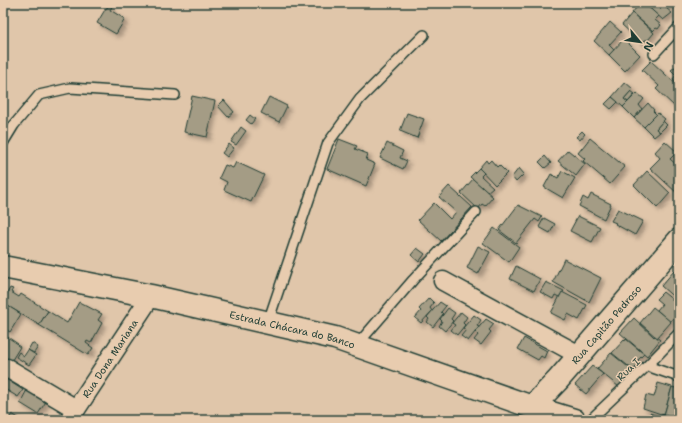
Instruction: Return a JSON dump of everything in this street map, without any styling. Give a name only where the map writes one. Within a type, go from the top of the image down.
[{"type":"street","name":"Rua Capitão Pedroso","points":[[532,407],[679,240]]},
{"type":"street","name":"Estrada Chácara do Banco","points":[[3,267],[151,296],[335,338],[532,407],[574,420]]},
{"type":"street","points":[[443,281],[579,355]]},
{"type":"street","name":"Rua Dona Mariana","points":[[72,414],[151,296]]},
{"type":"street","points":[[7,368],[72,414]]},
{"type":"lane","points":[[654,54],[679,27]]},
{"type":"lane","points":[[268,322],[328,143],[360,99],[424,35]]},
{"type":"lane","points":[[3,143],[14,125],[39,95],[70,88],[175,95]]},
{"type":"lane","points":[[357,346],[413,280],[476,212]]},
{"type":"lane","name":"Rua I","points":[[590,420],[647,366],[679,333]]},
{"type":"lane","points":[[647,366],[679,377]]},
{"type":"building","points":[[640,3],[644,3],[659,16],[655,20],[661,25],[658,29],[656,28],[653,31],[632,13]]},
{"type":"building","points":[[644,3],[668,3],[669,4],[666,8],[672,13],[663,20]]},
{"type":"building","points":[[668,3],[679,3],[679,4],[673,8]]},
{"type":"building","points":[[109,5],[112,7],[110,10],[125,19],[116,34],[97,23]]},
{"type":"building","points":[[632,13],[654,33],[648,40],[645,40],[642,43],[622,25]]},
{"type":"building","points":[[610,22],[621,32],[609,45],[614,50],[609,55],[594,41]]},
{"type":"building","points":[[624,39],[640,55],[625,71],[609,55]]},
{"type":"building","points":[[651,61],[679,87],[679,102],[675,107],[656,89],[659,86],[642,70]]},
{"type":"building","points":[[679,64],[679,84],[673,79],[676,75],[671,70]]},
{"type":"building","points":[[625,82],[633,89],[624,99],[628,102],[623,107],[612,97]]},
{"type":"building","points":[[631,91],[635,94],[628,102],[624,99]]},
{"type":"building","points":[[637,93],[644,99],[639,105],[642,109],[634,118],[623,107]]},
{"type":"building","points":[[192,96],[215,101],[207,137],[184,132]]},
{"type":"building","points":[[269,97],[287,106],[279,122],[261,113]]},
{"type":"building","points":[[612,97],[618,102],[611,109],[605,104]]},
{"type":"building","points":[[224,100],[234,112],[228,117],[218,106]]},
{"type":"building","points":[[648,103],[657,115],[644,127],[634,118]]},
{"type":"building","points":[[407,113],[424,119],[417,138],[400,131]]},
{"type":"building","points":[[658,113],[665,119],[656,129],[660,132],[654,137],[644,127]]},
{"type":"building","points":[[250,115],[255,119],[251,124],[246,120]]},
{"type":"building","points":[[663,121],[667,125],[660,132],[656,129]]},
{"type":"building","points":[[241,127],[246,131],[236,145],[231,142]]},
{"type":"building","points":[[582,131],[585,134],[580,140],[576,137]]},
{"type":"building","points":[[590,138],[625,167],[610,184],[583,161],[585,159],[578,153]]},
{"type":"building","points":[[339,139],[357,146],[355,149],[368,154],[366,160],[375,164],[366,186],[327,169]]},
{"type":"building","points":[[665,141],[677,152],[670,159],[679,167],[678,194],[650,168],[660,158],[655,152]]},
{"type":"building","points":[[387,143],[403,151],[400,158],[407,161],[403,169],[380,158]]},
{"type":"building","points":[[229,144],[234,148],[227,157],[222,153]]},
{"type":"building","points":[[568,150],[585,164],[576,176],[558,161]]},
{"type":"building","points":[[545,156],[551,163],[545,168],[539,162]]},
{"type":"building","points":[[486,160],[488,163],[491,160],[497,167],[499,165],[507,173],[495,185],[479,168]]},
{"type":"building","points":[[236,162],[264,175],[251,202],[224,190],[227,182],[219,178],[225,165],[233,168]]},
{"type":"building","points":[[479,168],[484,173],[481,176],[493,187],[487,192],[470,177]]},
{"type":"building","points":[[519,168],[524,174],[516,182],[512,177]]},
{"type":"building","points":[[562,171],[575,178],[563,198],[544,187],[551,174],[558,178]]},
{"type":"building","points":[[647,171],[670,193],[657,208],[634,185]]},
{"type":"building","points":[[473,179],[493,197],[485,206],[482,204],[478,209],[461,193]]},
{"type":"building","points":[[449,186],[472,207],[441,241],[418,220],[434,203],[450,219],[456,212],[439,197]]},
{"type":"building","points":[[591,194],[611,204],[604,219],[579,206],[583,197],[588,200]]},
{"type":"building","points":[[518,205],[542,217],[539,222],[535,219],[516,243],[499,230]]},
{"type":"building","points":[[618,209],[643,221],[635,235],[611,221]]},
{"type":"building","points":[[578,216],[600,227],[592,242],[570,231]]},
{"type":"building","points":[[544,218],[555,224],[550,233],[539,227]]},
{"type":"building","points":[[494,228],[519,247],[509,262],[483,243]]},
{"type":"building","points":[[478,246],[490,252],[478,274],[467,268]]},
{"type":"building","points":[[417,248],[425,254],[419,262],[411,255]]},
{"type":"building","points":[[564,259],[601,278],[589,302],[553,282]]},
{"type":"building","points":[[516,266],[540,279],[534,291],[510,279]]},
{"type":"building","points":[[679,266],[679,276],[674,271]]},
{"type":"building","points":[[674,271],[679,276],[679,302],[661,286]]},
{"type":"building","points":[[546,282],[564,291],[559,297],[555,295],[553,299],[540,292]]},
{"type":"building","points":[[10,288],[13,289],[11,292],[19,297],[21,294],[48,311],[39,325],[3,303],[3,300]]},
{"type":"building","points":[[562,292],[587,305],[579,320],[568,314],[565,320],[551,313]]},
{"type":"building","points":[[663,292],[679,305],[679,311],[670,322],[657,310],[662,304],[656,299]]},
{"type":"building","points":[[429,298],[434,303],[430,308],[432,311],[421,323],[415,318],[421,311],[419,309]]},
{"type":"building","points":[[79,302],[102,314],[98,320],[102,323],[91,343],[87,341],[86,343],[93,348],[88,355],[39,325],[48,311],[67,323]]},
{"type":"building","points":[[440,302],[446,306],[441,312],[443,314],[433,327],[427,322],[429,319],[427,317]]},
{"type":"building","points":[[3,303],[21,314],[10,332],[5,329],[3,331]]},
{"type":"building","points":[[653,307],[671,322],[657,338],[640,323]]},
{"type":"building","points":[[448,308],[455,313],[451,319],[453,321],[445,331],[439,326],[442,321],[440,319]]},
{"type":"building","points":[[461,312],[467,317],[463,323],[465,325],[457,335],[451,330],[455,325],[452,323]]},
{"type":"building","points":[[474,315],[481,320],[477,326],[479,327],[468,341],[461,336],[466,330],[463,328]]},
{"type":"building","points":[[634,318],[654,337],[655,336],[660,340],[647,356],[620,333]]},
{"type":"building","points":[[486,319],[494,324],[489,330],[491,332],[481,345],[474,340],[478,335],[475,332]]},
{"type":"building","points":[[3,334],[20,347],[10,363],[3,360]]},
{"type":"building","points":[[524,338],[547,351],[544,358],[541,356],[538,360],[518,349]]},
{"type":"building","points":[[626,339],[644,354],[638,360],[640,363],[633,370],[612,353]]},
{"type":"building","points":[[32,343],[38,347],[34,353],[28,350]]},
{"type":"building","points":[[28,350],[36,355],[29,365],[16,357],[19,352],[24,356]]},
{"type":"building","points":[[611,353],[633,371],[619,387],[597,369]]},
{"type":"building","points":[[592,366],[603,374],[586,394],[575,385]]},
{"type":"building","points":[[3,377],[23,390],[18,397],[3,388]]},
{"type":"building","points":[[658,383],[672,387],[664,415],[643,408],[646,395],[654,397]]},
{"type":"building","points":[[672,387],[679,389],[679,420],[664,415]]},
{"type":"building","points":[[28,388],[47,400],[38,414],[20,403]]},
{"type":"building","points":[[650,413],[655,415],[654,418],[658,420],[645,420],[646,416],[649,416]]},
{"type":"building","points":[[12,414],[22,420],[8,420]]}]
